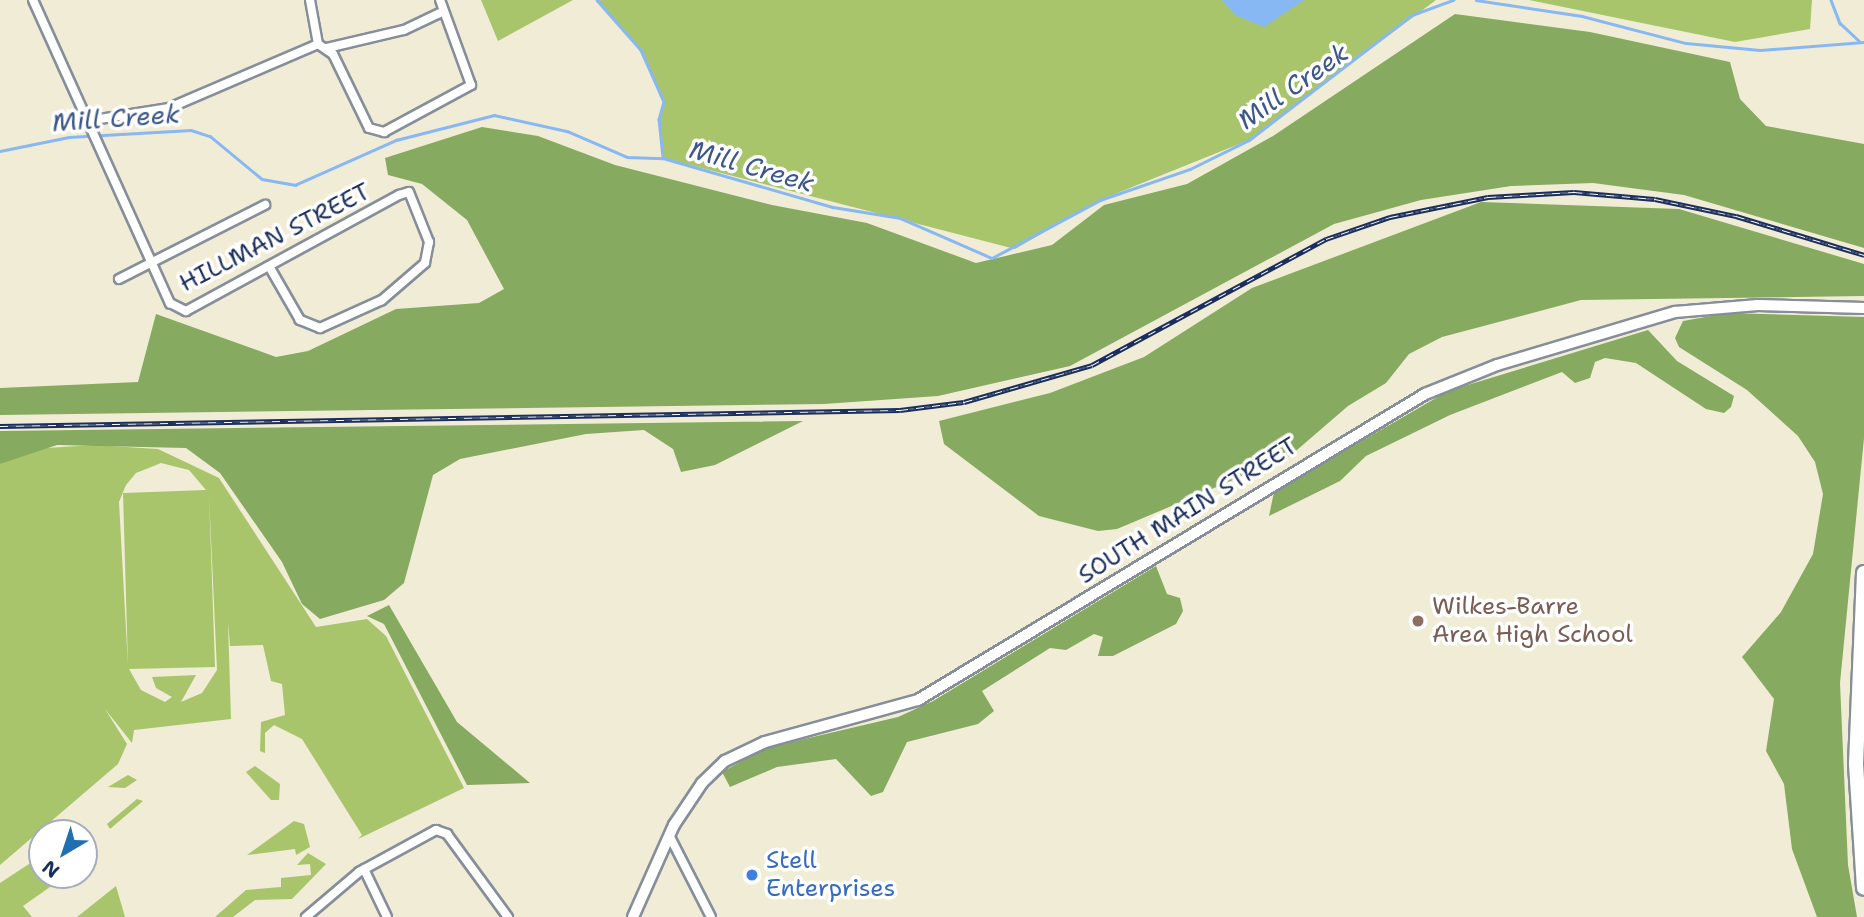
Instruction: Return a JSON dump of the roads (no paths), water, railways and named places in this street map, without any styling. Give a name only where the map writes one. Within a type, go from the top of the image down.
[{"type":"highway","points":[[1864,573],[1856,764],[1864,888]]},
{"type":"main road","name":"SOUTH MAIN STREET","points":[[633,917],[669,835],[702,783],[743,751],[918,700],[1383,417],[1457,379],[1675,312],[1758,305],[1864,308]]},
{"type":"street","points":[[33,0],[151,265]]},
{"type":"street","points":[[310,0],[318,44]]},
{"type":"street","points":[[327,48],[365,122],[379,133],[471,85],[440,0]]},
{"type":"street","points":[[88,123],[169,108],[318,44],[327,48],[404,30],[444,11]]},
{"type":"street","name":"HILLMAN STREET","points":[[151,265],[164,292],[186,311],[269,266],[409,192],[430,254],[372,307],[326,327],[303,323],[269,266]]},
{"type":"street","points":[[120,279],[265,205]]},
{"type":"street","points":[[306,917],[364,869],[442,830],[508,917]]},
{"type":"street","points":[[669,835],[711,917]]},
{"type":"street","points":[[364,869],[387,917]]},
{"type":"water","points":[[1222,0],[1304,0],[1264,27],[1235,15]]},
{"type":"waterway","points":[[597,0],[641,50],[664,102],[659,119],[663,156]]},
{"type":"waterway","name":"Mill Creek","points":[[0,151],[69,137],[191,130],[210,136],[262,179],[295,185],[396,140],[494,115],[567,131],[627,157],[663,158],[833,207],[900,218],[992,258],[1100,200],[1190,169],[1249,140],[1412,15],[1453,0]]},
{"type":"waterway","name":"Mill Creek","points":[[1476,0],[1582,16],[1686,43],[1760,50],[1864,42]]},
{"type":"waterway","points":[[1831,0],[1840,23],[1859,41]]},
{"type":"railway","points":[[0,426],[900,410],[964,402],[1092,365],[1326,239],[1390,217],[1488,197],[1574,192],[1655,199],[1736,216],[1864,255]]},
{"type":"place","name":"Wilkes-Barre Area High School","points":[[1418,621]]},
{"type":"place","name":"Stell Enterprises","points":[[752,875]]}]
